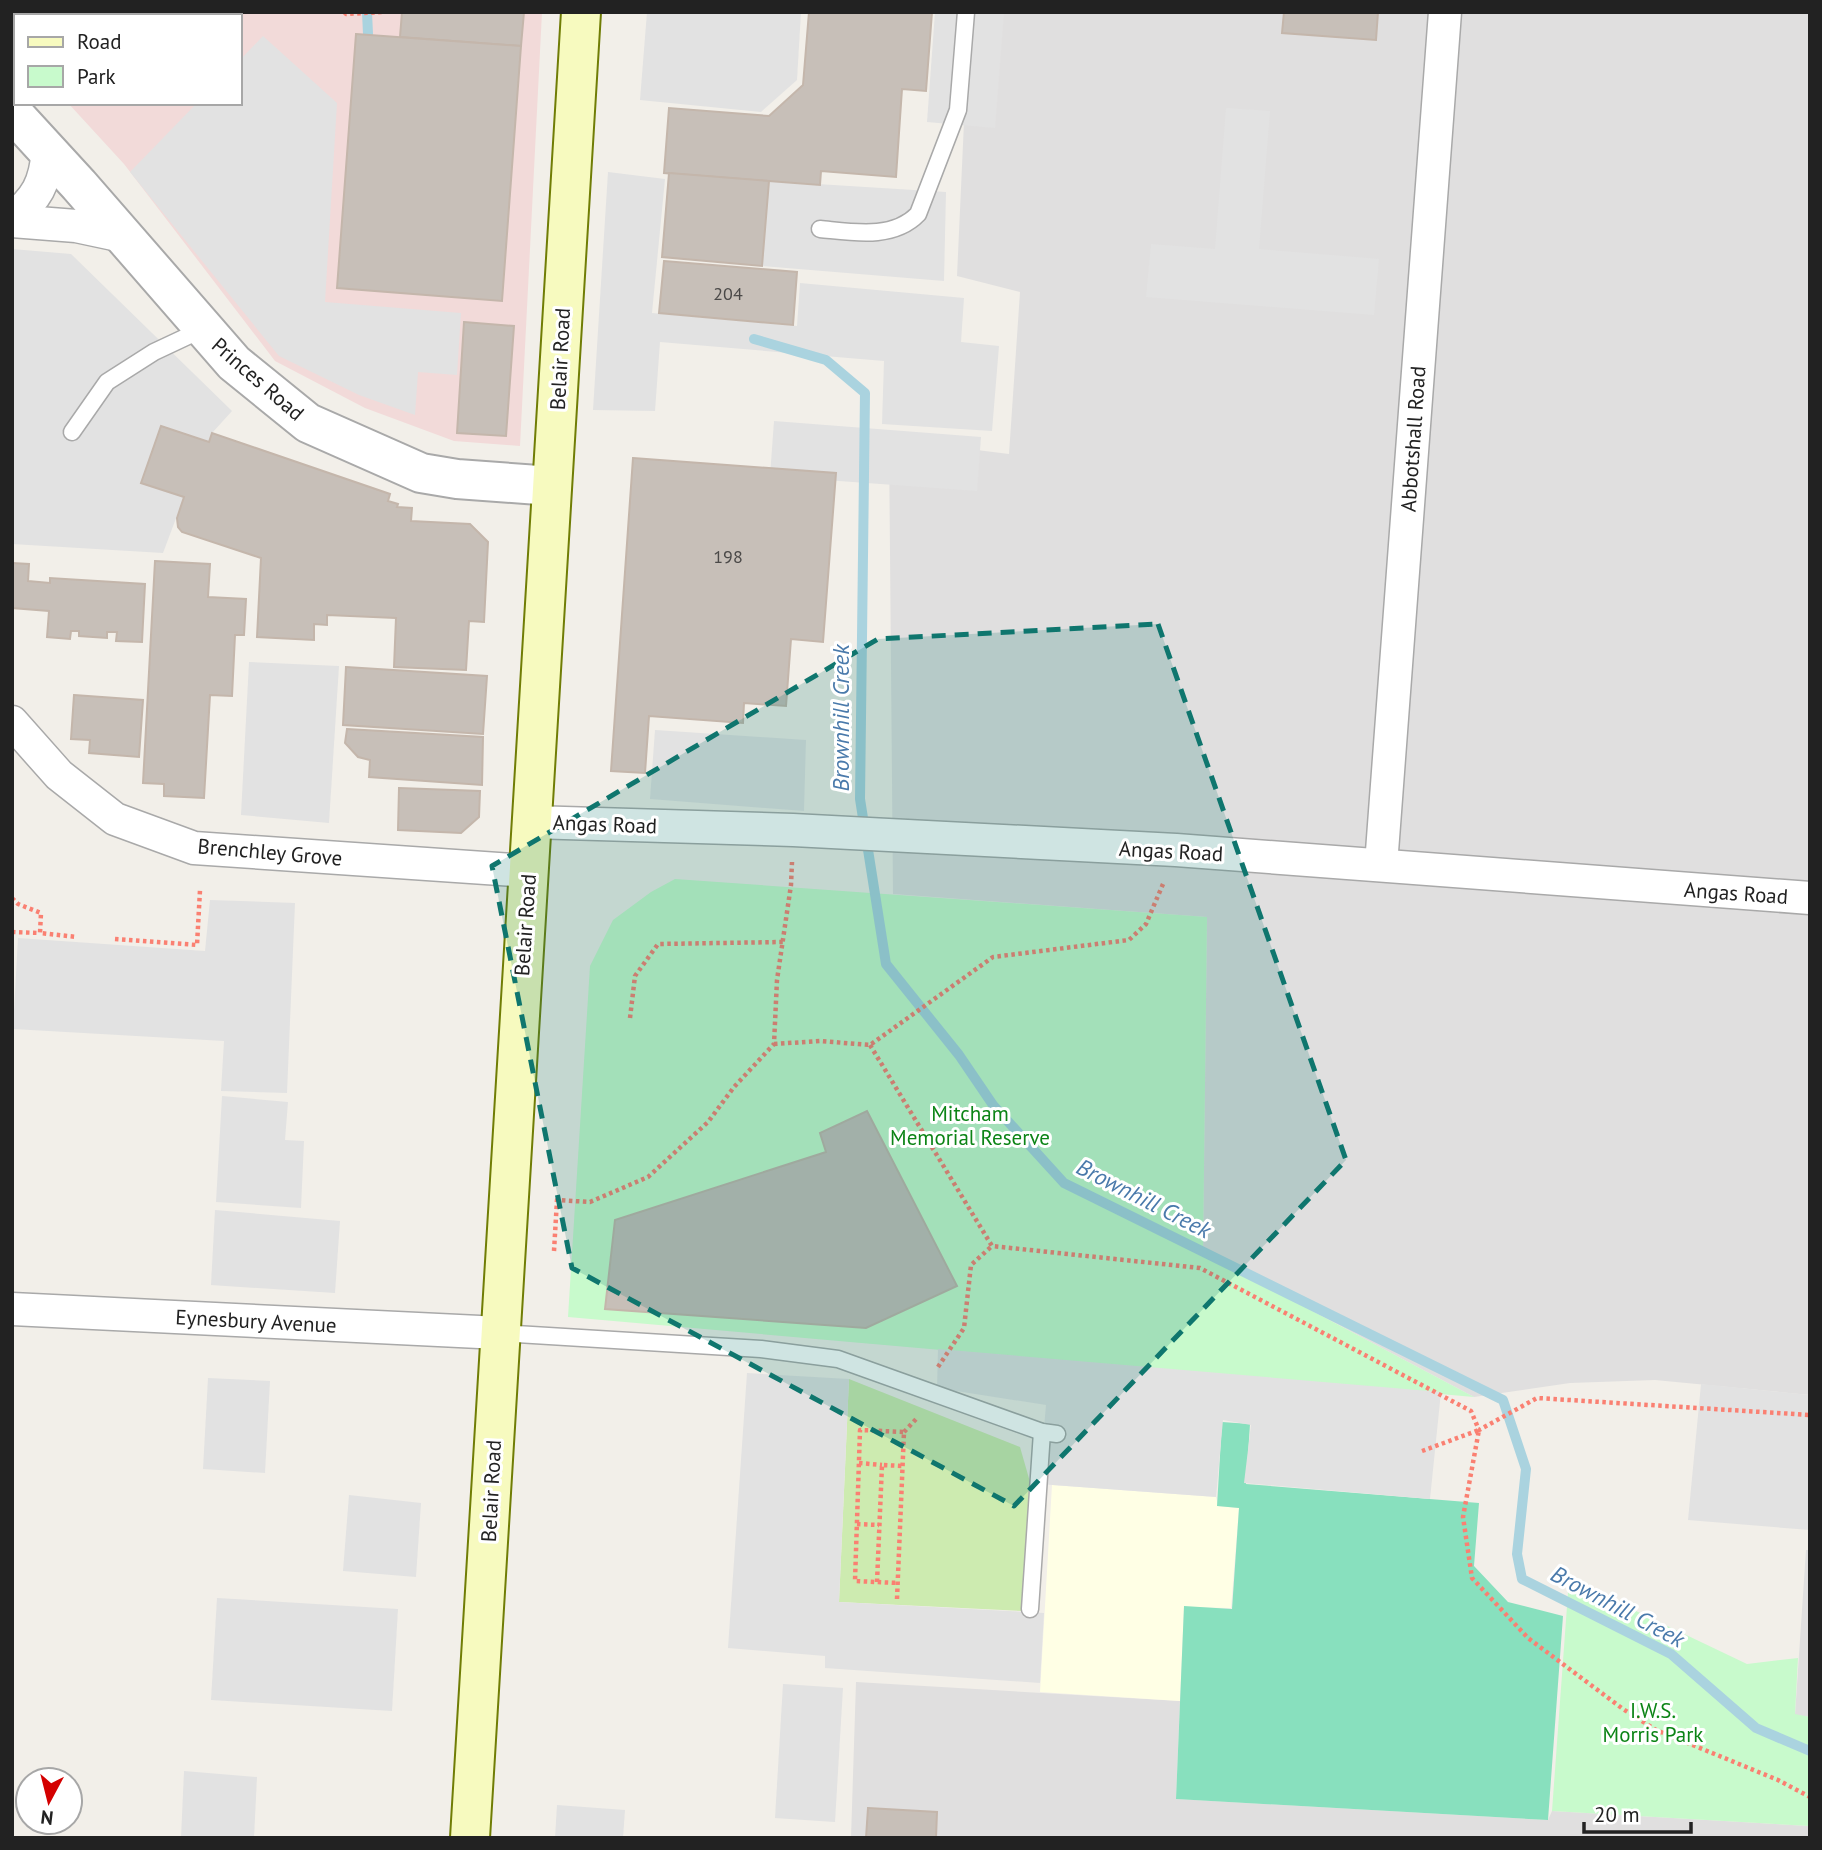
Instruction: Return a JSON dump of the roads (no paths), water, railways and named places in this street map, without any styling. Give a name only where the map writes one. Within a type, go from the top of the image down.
[{"type":"main road","name":"Belair Road","points":[[470,1838],[581,12]]},
{"type":"street","name":"Abbotshall Road","points":[[1381,865],[1445,12]]},
{"type":"street","name":"Princes Road","points":[[12,112],[234,363],[308,423],[421,473],[457,479],[552,486]]},
{"type":"street","points":[[12,220],[38,192],[44,180],[48,151]]},
{"type":"street","points":[[12,220],[76,226],[123,236]]},
{"type":"street","name":"Brenchley Grove","points":[[12,722],[59,775],[115,819],[194,848],[528,871]]},
{"type":"street","name":"Angas Road","points":[[531,822],[805,831],[1176,850],[1810,898]]},
{"type":"street","name":"Eynesbury Avenue","points":[[12,1309],[500,1333]]},
{"type":"lane","points":[[820,229],[864,233],[891,229],[911,222],[918,214],[958,110],[967,12]]},
{"type":"lane","points":[[72,432],[107,382],[154,352],[203,328]]},
{"type":"lane","points":[[500,1333],[789,1352],[838,1359],[1050,1433],[1030,1609]]},
{"type":"waterway","name":"Brownhill Creek","points":[[367,12],[368,34]]},
{"type":"waterway","name":"Brownhill Creek","points":[[754,339],[826,360],[865,393],[860,799],[886,964],[959,1055],[993,1105],[1064,1183],[1503,1400],[1526,1469],[1517,1554],[1522,1579],[1671,1654],[1756,1728],[1810,1751]]},
{"type":"park label","name":"Mitcham Memorial Reserve","points":[[970,1125]]},
{"type":"park label","name":"I.W.S. Morris Park","points":[[1653,1722]]}]
